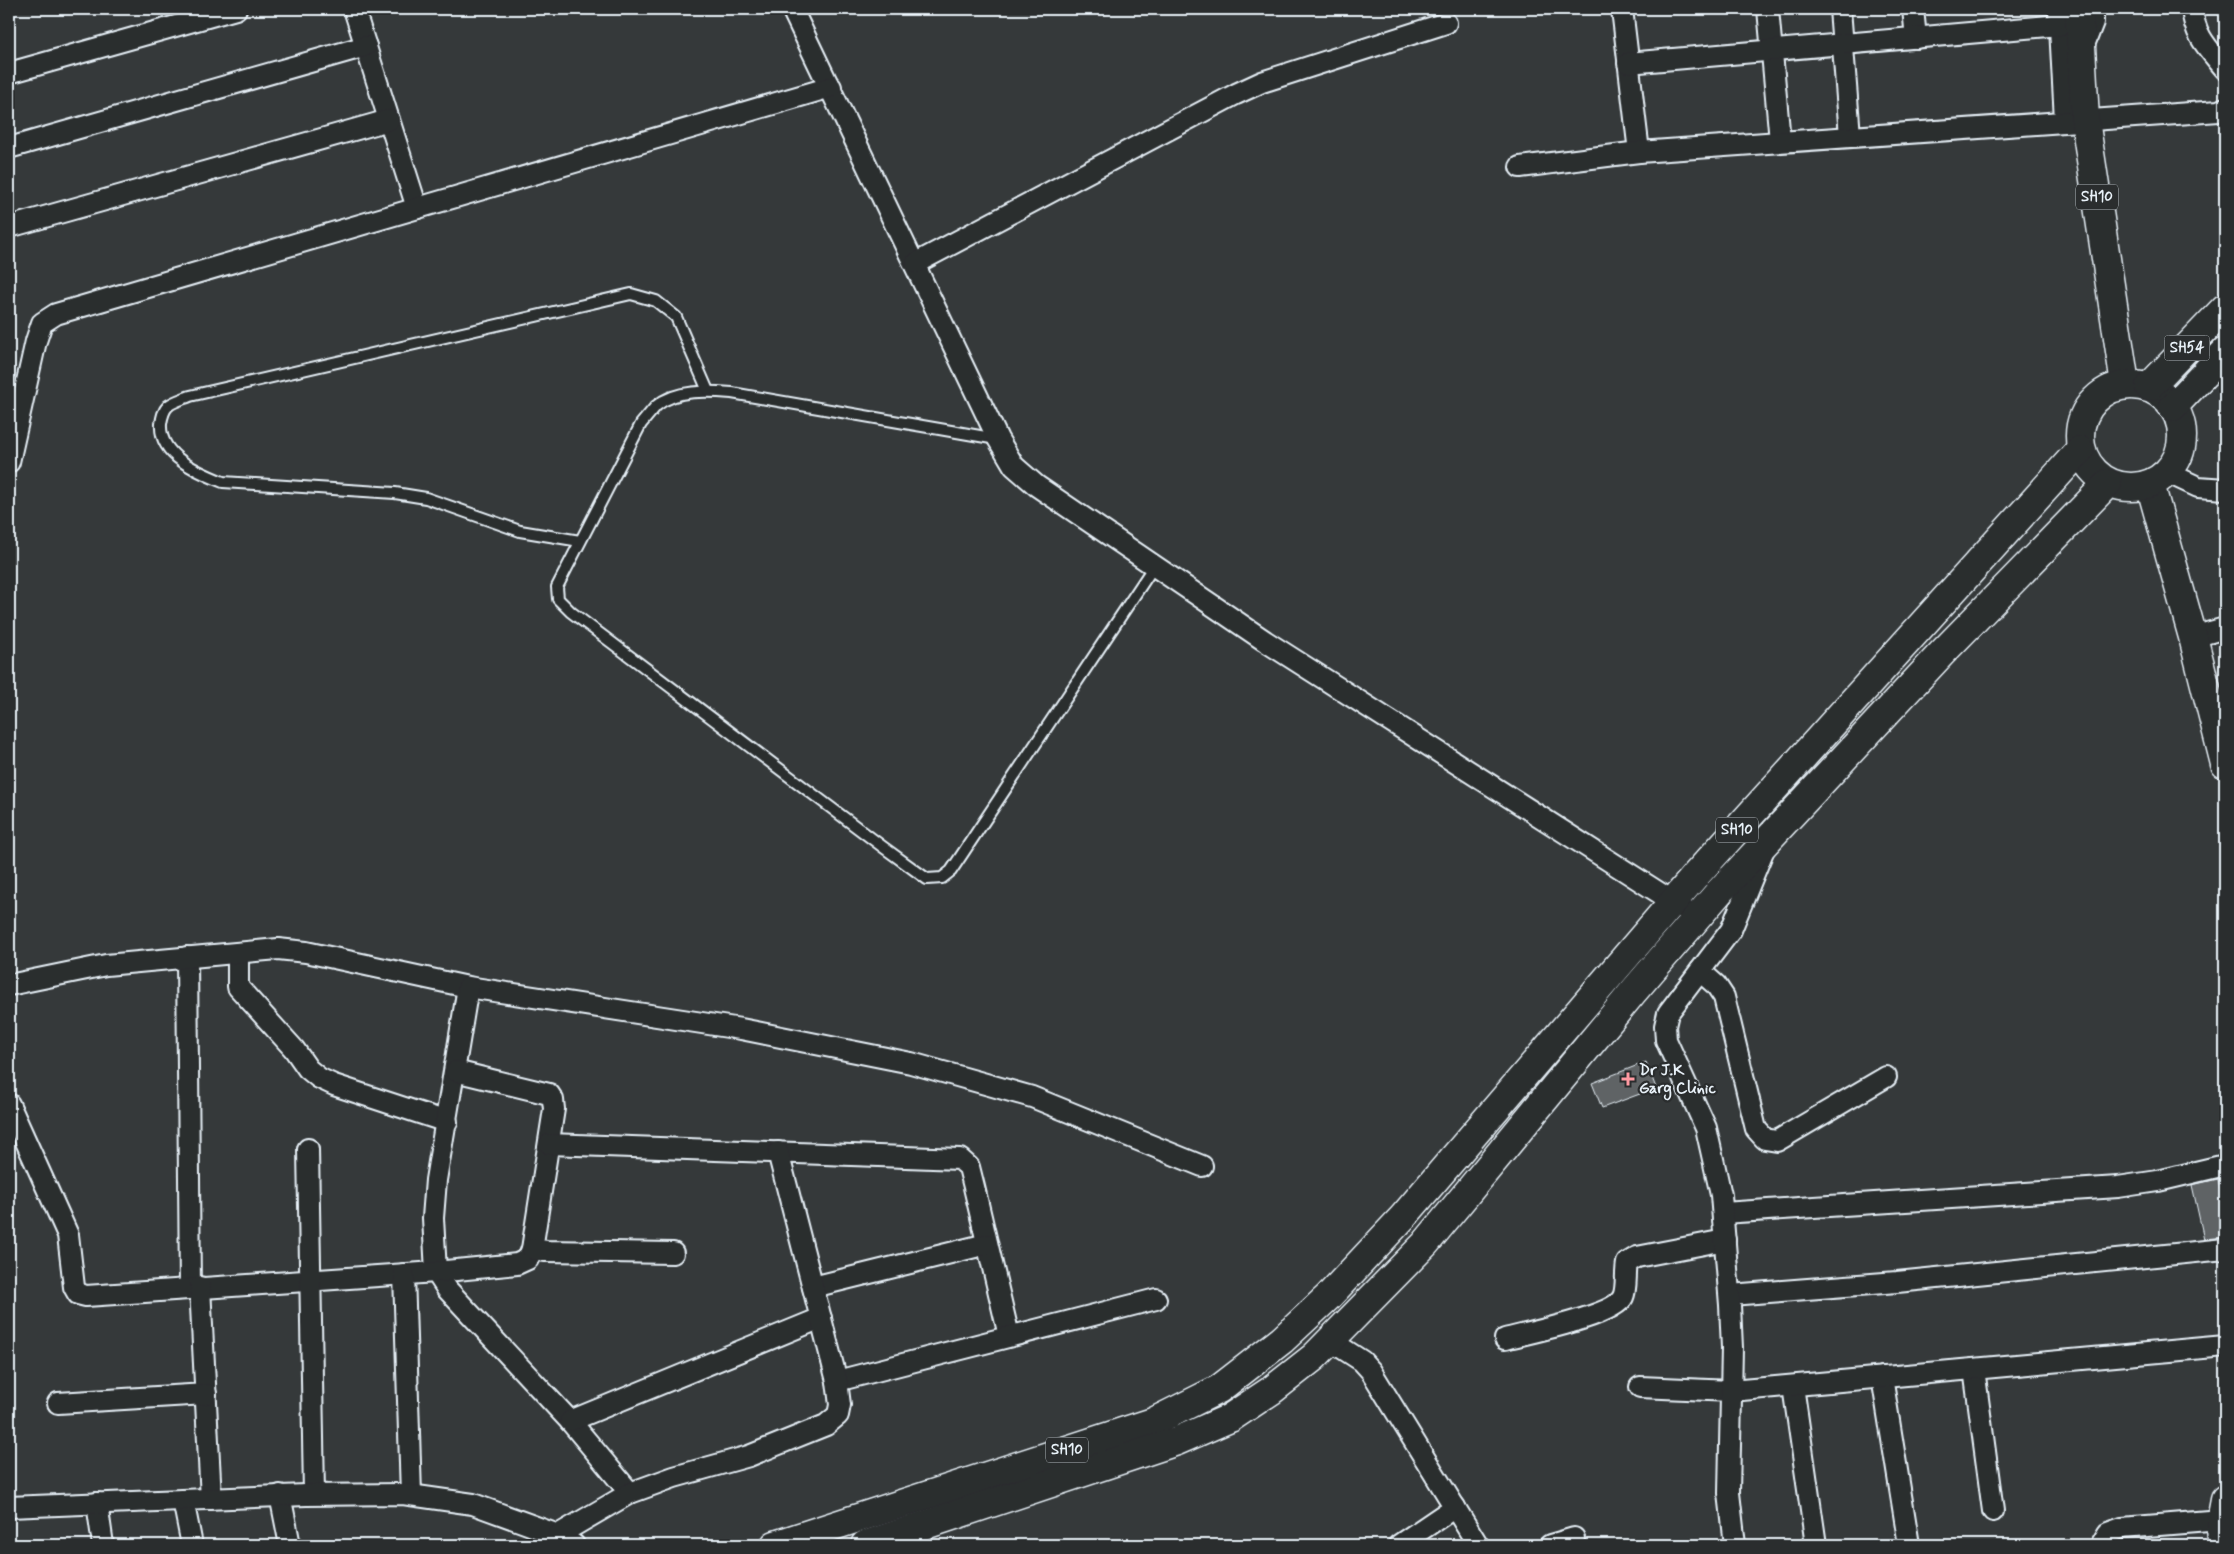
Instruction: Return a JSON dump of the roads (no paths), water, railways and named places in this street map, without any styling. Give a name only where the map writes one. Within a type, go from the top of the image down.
[{"type":"main road","name":"SH10","points":[[2066,14],[2081,51],[2075,120],[2137,386]]},
{"type":"main road","name":"SH54","points":[[2137,386],[2225,308]]},
{"type":"main road","name":"SH54","points":[[2173,407],[2225,352]]},
{"type":"main road","points":[[2137,386],[2167,398],[2179,415],[2183,435],[2179,455],[2159,479],[2128,488],[2108,483],[2091,469],[2080,450],[2080,428],[2088,408],[2103,392],[2137,386]]},
{"type":"main road","name":"SH10","points":[[775,1545],[1154,1422],[1219,1389],[1282,1340],[1328,1297],[1403,1218],[1674,901],[2080,450]]},
{"type":"main road","points":[[2159,479],[2193,637],[2225,764]]},
{"type":"main road","name":"SH10","points":[[865,1545],[1177,1441],[1230,1418],[1272,1390],[1337,1334],[1425,1244],[1627,999],[1697,918],[1942,653],[2108,483]]},
{"type":"street","points":[[9,73],[236,9]]},
{"type":"street","points":[[354,9],[417,208]]},
{"type":"street","points":[[792,9],[916,263],[998,439],[1014,466],[1037,486],[1266,641],[1674,901],[1697,918]]},
{"type":"street","points":[[1622,9],[1638,152]]},
{"type":"street","points":[[1768,9],[1780,141]]},
{"type":"street","points":[[1840,9],[1850,136]]},
{"type":"street","points":[[1913,9],[1916,38]]},
{"type":"street","points":[[2081,51],[2092,22],[2094,9]]},
{"type":"street","points":[[2192,9],[2194,25],[2201,39],[2225,69]]},
{"type":"street","points":[[1628,63],[1916,38],[2066,14],[2075,120]]},
{"type":"street","points":[[916,263],[1262,82],[1446,23]]},
{"type":"street","points":[[9,148],[366,46]]},
{"type":"street","points":[[9,462],[36,341],[42,324],[56,314],[831,87]]},
{"type":"street","points":[[1520,167],[1638,152],[2219,110],[2225,108]]},
{"type":"street","points":[[9,227],[389,120]]},
{"type":"street","points":[[2159,479],[2198,487],[2225,488]]},
{"type":"street","points":[[2193,637],[2225,628]]},
{"type":"street","points":[[1735,1545],[1729,1493],[1730,1295],[1721,1195],[1706,1128],[1666,1040],[1665,1026],[1668,1013],[1731,930],[1768,840]]},
{"type":"street","points":[[9,985],[106,965],[278,949],[306,952],[468,987],[742,1029],[912,1063],[1032,1097],[1202,1166]]},
{"type":"street","points":[[238,953],[238,987],[294,1049],[308,1069],[319,1078],[334,1085],[447,1122]]},
{"type":"street","points":[[187,957],[195,1288],[206,1394],[211,1499]]},
{"type":"street","points":[[1700,971],[1716,986],[1724,997],[1756,1129],[1765,1140],[1777,1141],[1886,1077]]},
{"type":"street","points":[[468,987],[436,1180],[433,1218],[436,1272],[447,1289],[570,1421],[630,1493]]},
{"type":"street","points":[[9,1104],[68,1235],[74,1287],[78,1294],[86,1296],[436,1272],[517,1264],[528,1259],[532,1249],[550,1144],[554,1110],[553,1100],[549,1094],[455,1071]]},
{"type":"street","points":[[550,1144],[960,1159],[968,1167],[1008,1336]]},
{"type":"street","points":[[308,1149],[312,1280],[314,1494]]},
{"type":"street","points":[[9,1507],[314,1494],[410,1495],[473,1504],[566,1540],[630,1493],[674,1477],[749,1456],[826,1425],[838,1415],[840,1404],[837,1381],[778,1152]]},
{"type":"street","points":[[1723,1213],[2118,1187],[2158,1181],[2225,1166]]},
{"type":"street","points":[[1505,1339],[1602,1313],[1618,1304],[1623,1297],[1627,1263],[1637,1257],[1725,1240]]},
{"type":"street","points":[[813,1287],[987,1244]]},
{"type":"street","points":[[532,1249],[546,1251],[673,1253]]},
{"type":"street","points":[[1730,1295],[1897,1282],[2225,1249]]},
{"type":"street","points":[[404,1274],[410,1495]]},
{"type":"street","points":[[837,1381],[1156,1299]]},
{"type":"street","points":[[570,1421],[821,1318]]},
{"type":"street","points":[[1337,1334],[1371,1371],[1478,1545]]},
{"type":"street","points":[[1640,1387],[1731,1391],[2225,1346]]},
{"type":"street","points":[[1974,1369],[1993,1511]]},
{"type":"street","points":[[1882,1377],[1908,1545]]},
{"type":"street","points":[[1793,1386],[1816,1545]]},
{"type":"street","points":[[58,1403],[206,1394]]},
{"type":"street","points":[[280,1496],[290,1545]]},
{"type":"street","points":[[183,1500],[192,1545]]},
{"type":"street","points":[[97,1503],[103,1545]]},
{"type":"street","points":[[1399,1545],[1455,1507]]},
{"type":"street","points":[[2101,1545],[2108,1533],[2122,1528],[2223,1522]]},
{"type":"street","points":[[1550,1545],[1574,1538]]},
{"type":"lane","points":[[580,541],[520,531],[426,498],[395,493],[223,482],[201,473],[182,462],[167,446],[161,430],[162,415],[168,406],[190,396],[631,294],[656,301],[676,317],[708,391]]},
{"type":"lane","points":[[998,439],[732,393],[708,391],[679,394],[658,405],[641,424],[557,587],[558,600],[571,612],[927,879],[942,878],[951,871],[1154,566]]},
{"type":"place","name":"Dr J.K Garg Clinic","points":[[1628,1079]]}]
